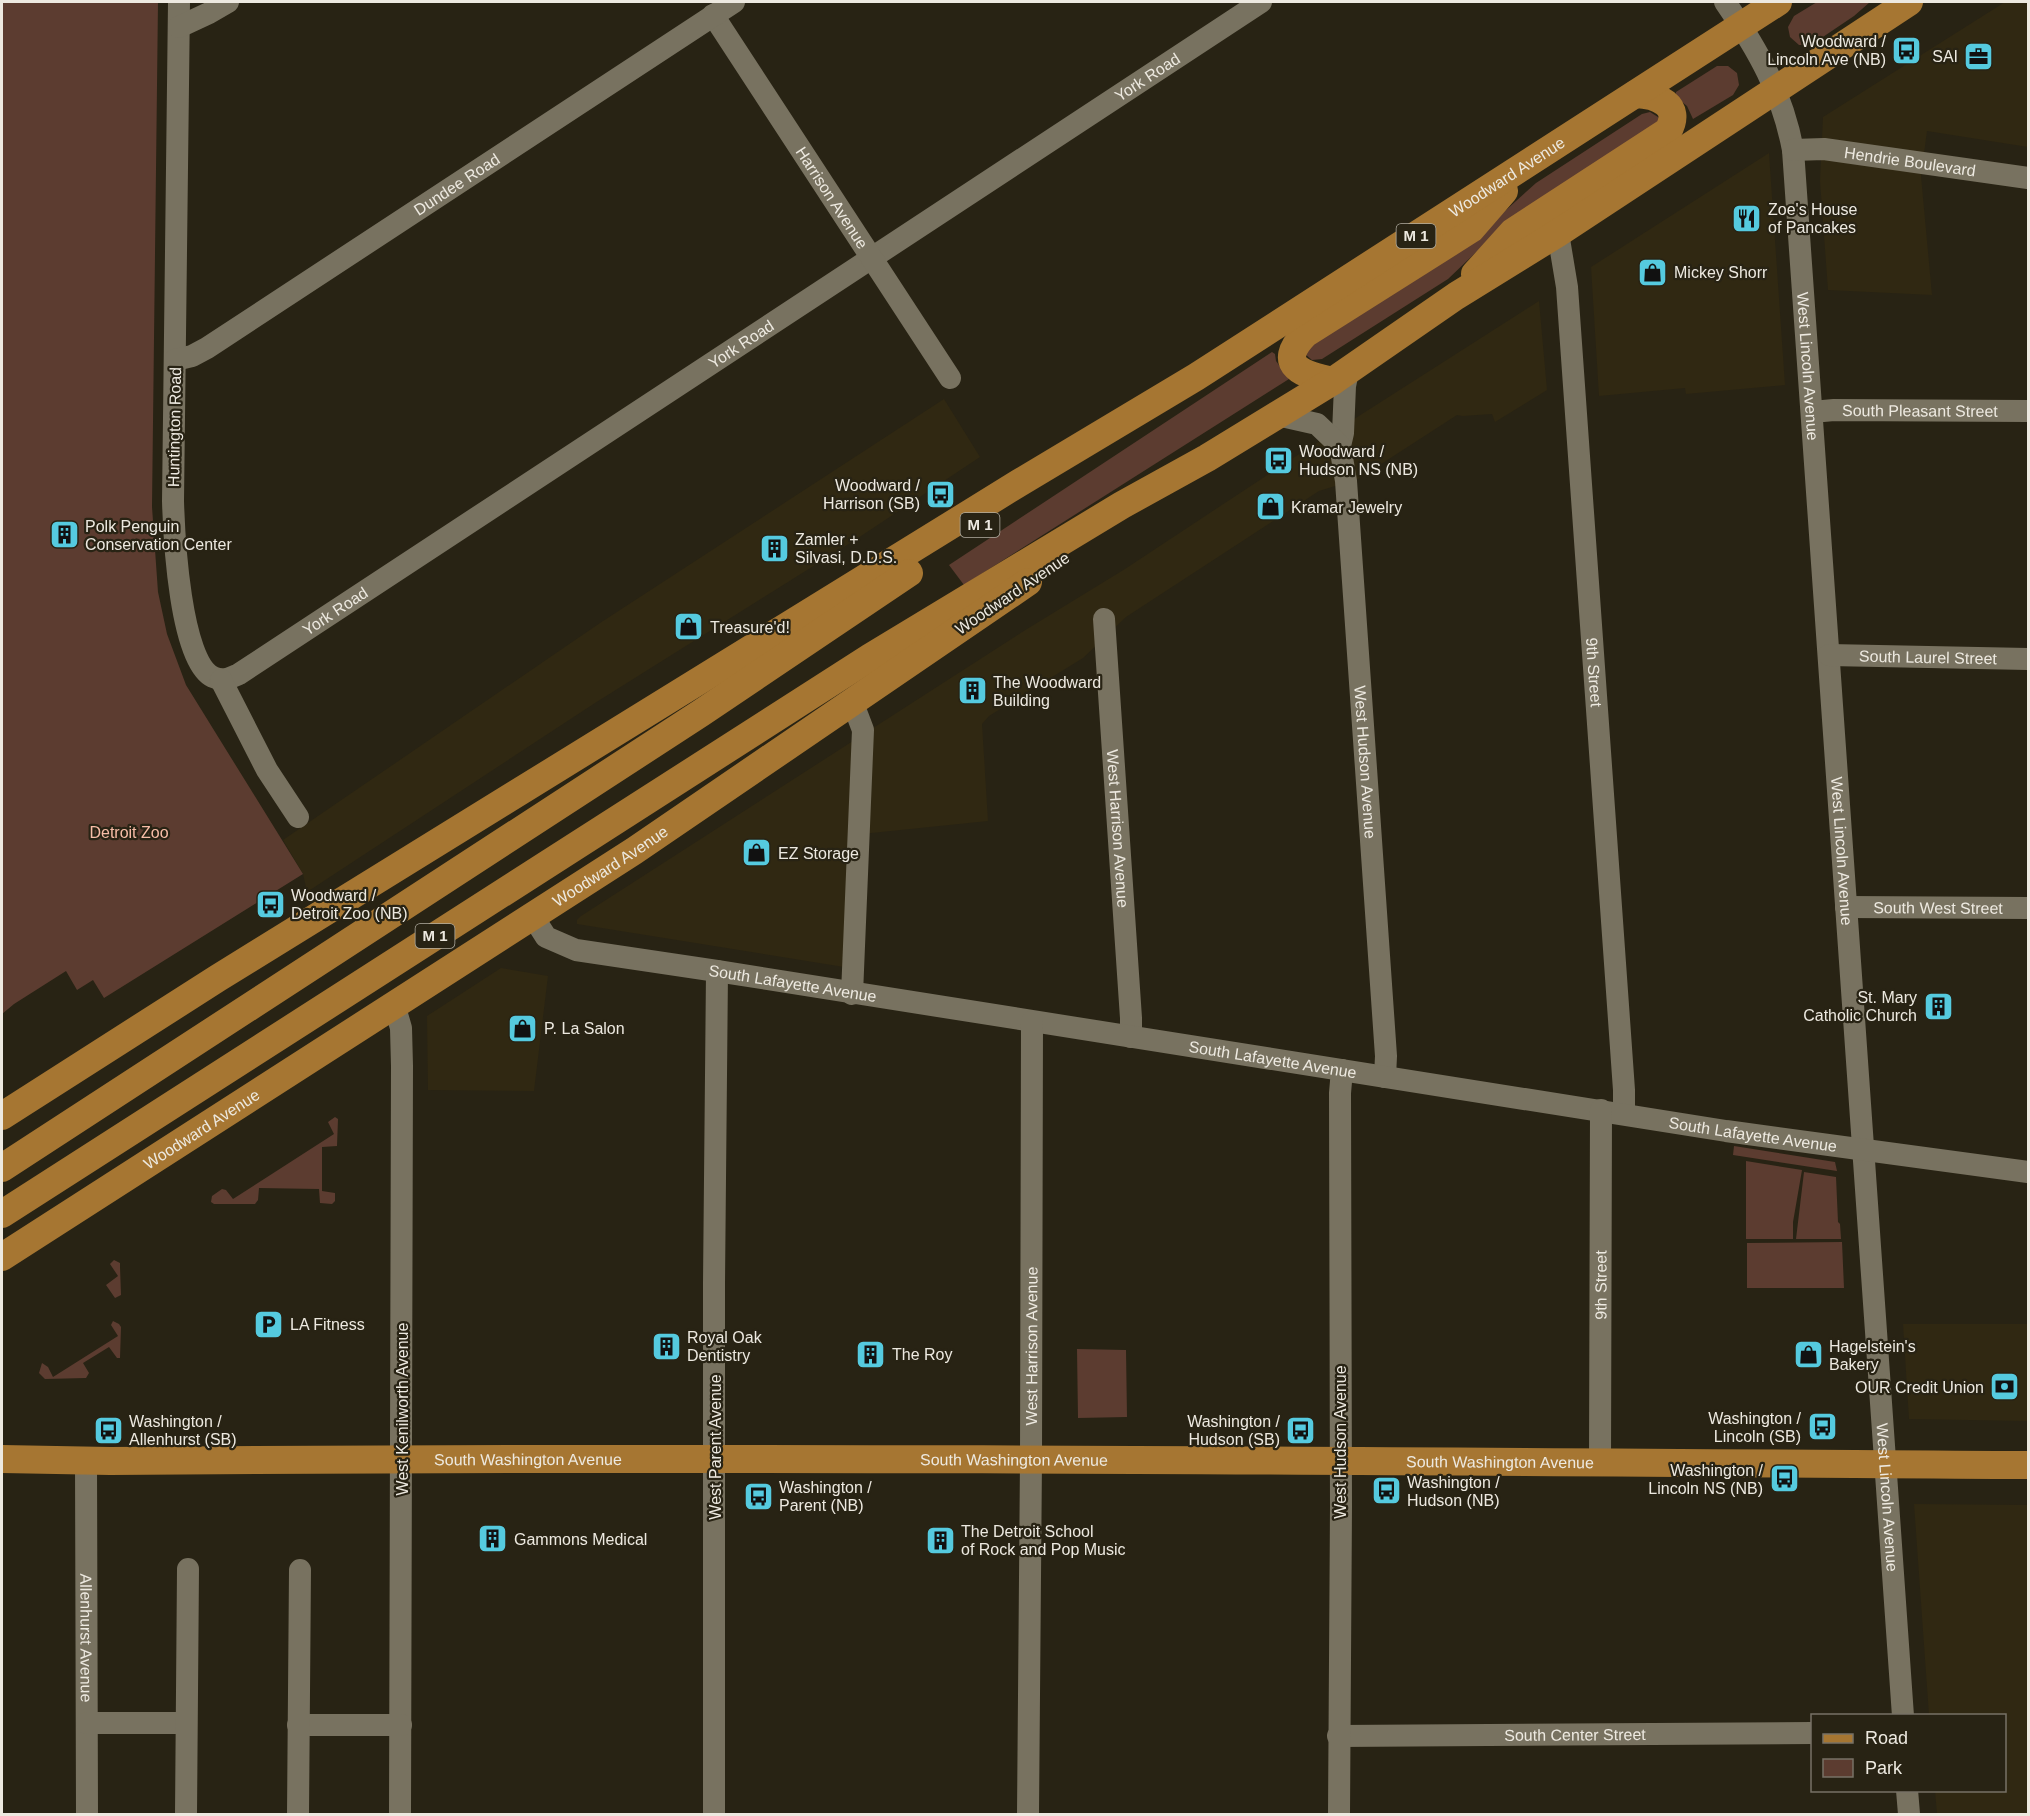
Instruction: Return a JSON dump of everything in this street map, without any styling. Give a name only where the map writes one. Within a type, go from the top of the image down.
[{"type":"main road","name":"Woodward Avenue","points":[[2,1116],[218,978],[1019,483],[1175,390],[1778,2]]},
{"type":"main road","name":"M 1","points":[[1456,296],[1558,233],[1898,6]]},
{"type":"main road","points":[[1456,296],[1513,232],[1668,131],[1672,114],[1667,104],[1657,97],[1636,94]]},
{"type":"main road","points":[[1341,376],[1314,377],[1301,371],[1293,363],[1291,354],[1295,344],[1305,334],[1471,229],[1525,166]]},
{"type":"main road","name":"Woodward Avenue","points":[[2,1214],[869,658],[1341,376],[1456,296]]},
{"type":"main road","name":"Woodward Avenue","points":[[2,1168],[701,713],[1029,493],[1175,390]]},
{"type":"main road","name":"Woodward Avenue","points":[[2,1257],[634,851],[1117,523],[1207,458]]},
{"type":"main road","name":"South Washington Avenue","points":[[2,1459],[86,1461],[1031,1459],[2028,1465]]},
{"type":"street","name":"Huntington Road","points":[[179,2],[172,501],[178,585],[200,664],[204,671],[221,680],[267,770],[298,818]]},
{"type":"street","points":[[178,27],[228,2]]},
{"type":"street","name":"Dundee Road","points":[[175,360],[192,356],[207,348],[734,2]]},
{"type":"street","name":"York Road","points":[[221,680],[227,680],[239,674],[1261,2]]},
{"type":"street","name":"West Lincoln Avenue","points":[[1725,2],[1760,57],[1776,89],[1793,150],[1883,1463],[1903,1714]]},
{"type":"street","name":"Harrison Avenue","points":[[713,15],[950,378]]},
{"type":"street","name":"Hendrie Boulevard","points":[[1793,150],[1824,149],[2028,178]]},
{"type":"street","name":"9th Street","points":[[1558,233],[1567,287],[1624,1090],[1612,1112],[1600,1461]]},
{"type":"street","name":"West Hudson Avenue","points":[[1341,376],[1345,386],[1343,433],[1340,446],[1347,493],[1386,1056],[1385,1077]]},
{"type":"street","name":"South Pleasant Street","points":[[1812,412],[1834,410],[2028,411]]},
{"type":"street","points":[[1277,415],[1317,424],[1340,446]]},
{"type":"street","name":"West Harrison Avenue","points":[[1104,619],[1131,1037]]},
{"type":"street","name":"South Laurel Street","points":[[1829,655],[2028,659]]},
{"type":"street","points":[[852,701],[863,729],[863,739],[852,993]]},
{"type":"street","name":"South West Street","points":[[1846,908],[2028,908]]},
{"type":"street","name":"South Lafayette Avenue","points":[[532,915],[546,937],[576,950],[1863,1151],[1887,1152],[2028,1172]]},
{"type":"street","name":"West Parent Avenue","points":[[714,1815],[714,1271],[717,971]]},
{"type":"street","name":"West Kenilworth Avenue","points":[[394,1004],[401,1028],[402,1066],[400,1815]]},
{"type":"street","name":"West Harrison Avenue","points":[[1028,1815],[1032,1022]]},
{"type":"street","name":"West Hudson Avenue","points":[[1339,1815],[1340,1093],[1342,1070]]},
{"type":"street","name":"Allenhurst Avenue","points":[[86,1461],[87,1815]]},
{"type":"street","points":[[186,1815],[188,1569]]},
{"type":"street","points":[[298,1815],[300,1570]]},
{"type":"street","points":[[87,1723],[186,1723]]},
{"type":"street","points":[[298,1725],[401,1725]]},
{"type":"street","name":"South Center Street","points":[[1338,1736],[1811,1733]]},
{"type":"street","points":[[1907,1792],[1909,1815]]},
{"type":"shaded area","points":[[2005,2],[2028,2],[2028,147],[1927,131],[1921,176],[1932,295],[1828,290],[1820,181],[1823,117]]},
{"type":"shaded area","points":[[1769,153],[1785,385],[1686,394],[1685,388],[1599,396],[1591,267]]},
{"type":"shaded area","points":[[1539,301],[1547,390],[1495,422],[1492,414],[1457,415],[1358,479],[1319,491],[1126,617],[1083,658],[989,716],[982,724],[988,821],[852,835],[844,967],[577,924],[581,916],[1027,629],[1125,569],[1290,460]]},
{"type":"shaded area","points":[[944,399],[980,457],[855,540],[595,703],[307,892],[303,874],[283,840],[600,623]]},
{"type":"shaded area","points":[[501,968],[548,976],[534,1091],[428,1090],[427,1016]]},
{"type":"shaded area","points":[[1903,1324],[2028,1324],[2028,1421],[1909,1419]]},
{"type":"shaded area","points":[[1914,1504],[2028,1505],[2028,1814],[1937,1814],[1935,1792],[2006,1792],[2006,1714],[1929,1714]]},
{"type":"green space","name":"Detroit Zoo","points":[[2,2],[158,2],[152,507],[158,592],[167,634],[186,685],[303,874],[104,998],[93,980],[77,990],[66,971],[2,1014]]},
{"type":"green space","points":[[1817,2],[1870,2],[1854,16],[1811,45],[1799,45],[1790,37],[1788,27],[1794,16]]},
{"type":"green space","points":[[1717,66],[1728,66],[1737,73],[1739,85],[1733,95],[1693,119],[1687,106],[1676,97],[1676,92]]},
{"type":"green space","points":[[1650,112],[1658,117],[1661,125],[1491,238],[1448,279],[1322,359],[1312,360],[1305,354],[1310,339],[1495,220],[1536,183],[1642,114]]},
{"type":"green space","points":[[1272,352],[1289,379],[964,585],[949,565]]},
{"type":"green space","points":[[335,1117],[338,1119],[337,1146],[322,1147],[322,1191],[335,1193],[335,1201],[332,1204],[320,1203],[319,1189],[259,1188],[258,1200],[255,1204],[214,1204],[211,1202],[212,1196],[222,1189],[226,1190],[233,1199],[334,1134],[328,1122]]},
{"type":"green space","points":[[1734,1146],[1835,1162],[1837,1171],[1733,1155]]},
{"type":"green space","points":[[1746,1161],[1802,1170],[1793,1222],[1793,1239],[1746,1239]]},
{"type":"green space","points":[[1804,1172],[1836,1177],[1841,1239],[1796,1239]]},
{"type":"green space","points":[[1842,1242],[1844,1288],[1747,1288],[1747,1243]]},
{"type":"green space","points":[[114,1260],[120,1263],[121,1295],[115,1298],[106,1285],[118,1276],[110,1264]]},
{"type":"green space","points":[[113,1321],[121,1327],[120,1358],[117,1358],[109,1347],[83,1363],[89,1373],[86,1378],[45,1379],[39,1373],[42,1363],[48,1367],[53,1377],[118,1336],[111,1325]]},
{"type":"green space","points":[[1077,1349],[1126,1350],[1127,1417],[1078,1418]]},
{"type":"place","name":"Woodward / Lincoln Ave (NB)","points":[[1907,50]]},
{"type":"place","name":"SAI","points":[[1979,56]]},
{"type":"place","name":"Zoe's House of Pancakes","points":[[1747,218]]},
{"type":"place","name":"Mickey Shorr","points":[[1653,272]]},
{"type":"place","name":"Woodward / Hudson NS (NB)","points":[[1278,460]]},
{"type":"place","name":"Woodward / Harrison (SB)","points":[[941,494]]},
{"type":"place","name":"Kramar Jewelry","points":[[1270,507]]},
{"type":"place","name":"Polk Penguin Conservation Center","points":[[64,535]]},
{"type":"place","name":"Zamler + Silvasi, D.D.S.","points":[[774,548]]},
{"type":"place","name":"Treasure'd!","points":[[689,627]]},
{"type":"place","name":"The Woodward Building","points":[[972,691]]},
{"type":"place","name":"EZ Storage","points":[[757,853]]},
{"type":"place","name":"Woodward / Detroit Zoo (NB)","points":[[270,904]]},
{"type":"place","name":"St. Mary Catholic Church","points":[[1938,1006]]},
{"type":"place","name":"P. La Salon","points":[[523,1028]]},
{"type":"place","name":"LA Fitness","points":[[269,1324]]},
{"type":"place","name":"Royal Oak Dentistry","points":[[666,1346]]},
{"type":"place","name":"The Roy","points":[[871,1354]]},
{"type":"place","name":"Hagelstein's Bakery","points":[[1808,1355]]},
{"type":"place","name":"OUR Credit Union","points":[[2005,1387]]},
{"type":"place","name":"Washington / Lincoln (SB)","points":[[1822,1427]]},
{"type":"place","name":"Washington / Allenhurst (SB)","points":[[108,1430]]},
{"type":"place","name":"Washington / Hudson (SB)","points":[[1301,1430]]},
{"type":"place","name":"Washington / Lincoln NS (NB)","points":[[1784,1479]]},
{"type":"place","name":"Washington / Hudson (NB)","points":[[1386,1491]]},
{"type":"place","name":"Washington / Parent (NB)","points":[[758,1496]]},
{"type":"place","name":"Gammons Medical","points":[[493,1539]]},
{"type":"place","name":"The Detroit School of Rock and Pop Music","points":[[940,1540]]}]
